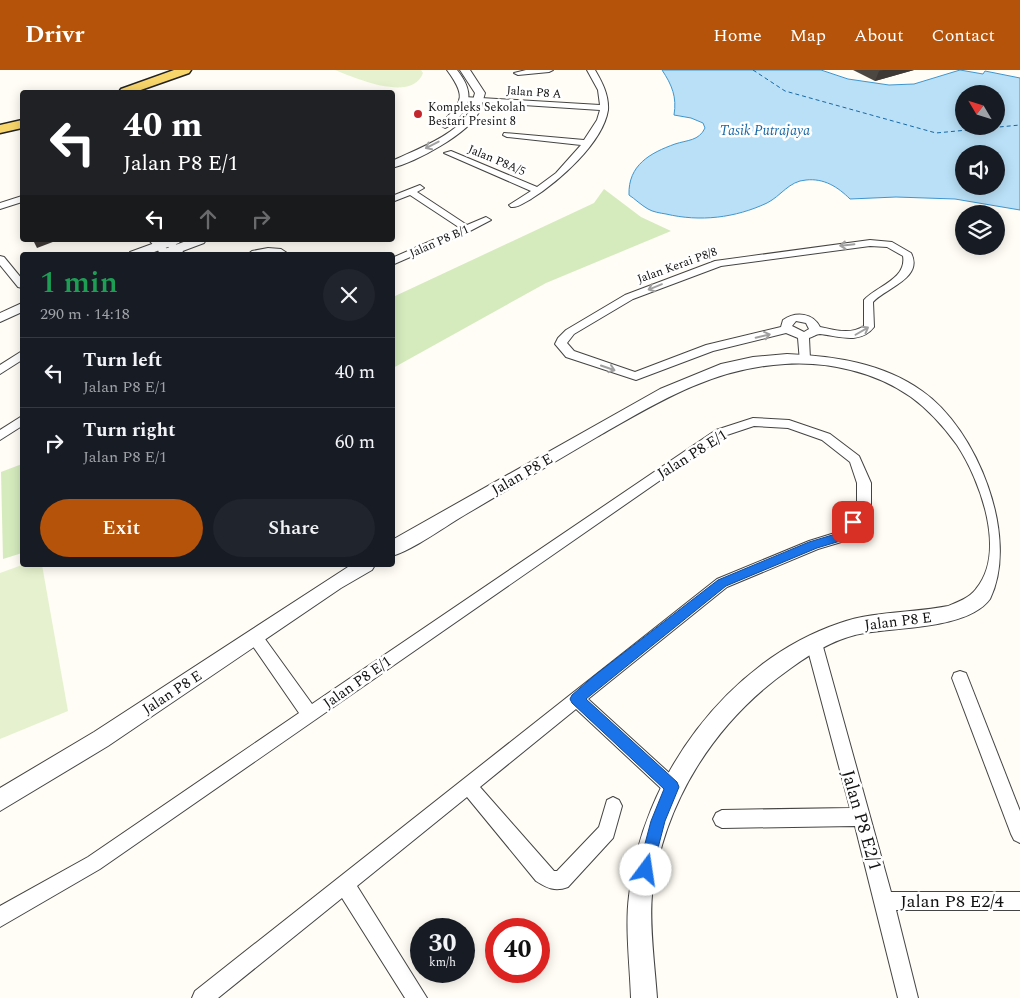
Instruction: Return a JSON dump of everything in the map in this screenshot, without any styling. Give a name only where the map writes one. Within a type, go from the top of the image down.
[{"type":"main road","points":[[131,90],[190,72]]},
{"type":"main road","points":[[149,90],[190,72]]},
{"type":"main road","points":[[0,127],[20,118]]},
{"type":"main road","points":[[0,127],[20,124]]},
{"type":"street","points":[[395,154],[435,132],[460,112],[466,94],[462,84],[452,70]]},
{"type":"street","points":[[395,163],[448,136],[463,125],[473,113],[480,94],[475,83],[465,70]]},
{"type":"street","points":[[518,73],[549,70]]},
{"type":"street","points":[[514,205],[559,176],[594,133],[603,113],[603,97],[598,81],[591,70]]},
{"type":"street","name":"Jalan P8 A","points":[[464,99],[603,108]]},
{"type":"street","points":[[507,135],[585,144]]},
{"type":"street","name":"Jalan P8A/5","points":[[448,153],[538,191]]},
{"type":"street","points":[[395,198],[421,187]]},
{"type":"street","points":[[411,192],[467,229]]},
{"type":"street","points":[[0,206],[20,200]]},
{"type":"street","name":"Jalan P8 B/1","points":[[395,261],[486,220]]},
{"type":"street","points":[[147,252],[190,242]]},
{"type":"street","name":"Jalan Kerai P8/8","points":[[788,329],[710,348],[636,376],[570,354],[561,344],[562,340],[570,332],[629,297],[719,263],[787,252],[870,243],[889,244],[908,255],[910,263],[905,273],[873,296],[868,302],[869,327],[864,332],[855,335],[844,335],[815,330]]},
{"type":"street","points":[[263,252],[270,250],[281,252]]},
{"type":"street","points":[[0,259],[20,284]]},
{"type":"street","points":[[0,308],[20,299]]},
{"type":"street","points":[[0,318],[20,308]]},
{"type":"street","points":[[798,317],[813,323],[815,330],[813,333],[803,335],[788,329],[787,322],[798,317]]},
{"type":"street","points":[[803,335],[804,359]]},
{"type":"street","points":[[0,370],[20,356]]},
{"type":"street","name":"Jalan P8 E","points":[[395,548],[603,427],[687,382],[724,368],[779,358],[835,361],[871,372],[908,389],[945,419],[971,455],[984,482],[999,536],[997,561],[991,584],[980,598],[959,610],[926,619],[849,628],[814,643],[770,670],[739,695],[704,734],[672,787],[658,821],[640,896],[644,998]]},
{"type":"street","points":[[0,436],[20,421]]},
{"type":"street","name":"Jalan P8 E/1","points":[[0,917],[94,863],[720,433],[753,422],[789,424],[826,437],[855,460],[864,482],[864,509],[843,536],[814,545],[722,583],[202,998]]},
{"type":"street","name":"Jalan P8 E","points":[[0,800],[101,739],[328,588],[363,567]]},
{"type":"street","name":"Jalan P8 E/1","points":[[255,638],[310,715]]},
{"type":"street","name":"Jalan P8 E2/1","points":[[814,643],[884,901],[908,998]]},
{"type":"street","points":[[960,678],[1020,834]]},
{"type":"street","points":[[577,699],[672,787]]},
{"type":"street","points":[[468,786],[543,874],[551,880],[561,880],[607,832],[613,806]]},
{"type":"street","points":[[722,819],[860,817]]},
{"type":"street","points":[[345,884],[417,998]]},
{"type":"street","name":"Jalan P8 E2/4","points":[[884,901],[1020,901]]},
{"type":"green space","points":[[335,70],[421,70],[423,73],[417,82],[407,86],[396,87],[382,86]]},
{"type":"green space","points":[[604,189],[641,217],[671,231],[546,283],[395,367],[395,296],[594,203]]},
{"type":"green space","points":[[20,465],[20,554],[3,559],[1,472]]},
{"type":"green space","points":[[20,566],[42,567],[68,711],[0,739],[0,573]]},
{"type":"water","name":"Tasik Putrajaya","points":[[662,70],[821,70],[848,79],[889,85],[914,84],[960,70],[983,74],[985,71],[1020,78],[1020,210],[1005,207],[1005,205],[990,205],[955,199],[896,197],[850,199],[830,184],[819,180],[806,180],[795,183],[767,203],[730,215],[692,218],[652,211],[629,195],[632,176],[637,168],[649,156],[675,144],[696,138],[705,128],[703,123],[691,118],[674,115],[674,97],[671,86]]},
{"type":"ferry route","points":[[753,70],[785,91],[936,133],[1020,125]]},
{"type":"place","name":"Kompleks Sekolah Bestari Presint 8","points":[[418,114]]},
{"type":"route","points":[[646,870],[658,821],[672,787],[577,699],[722,583],[814,545],[843,536],[853,522]]}]
